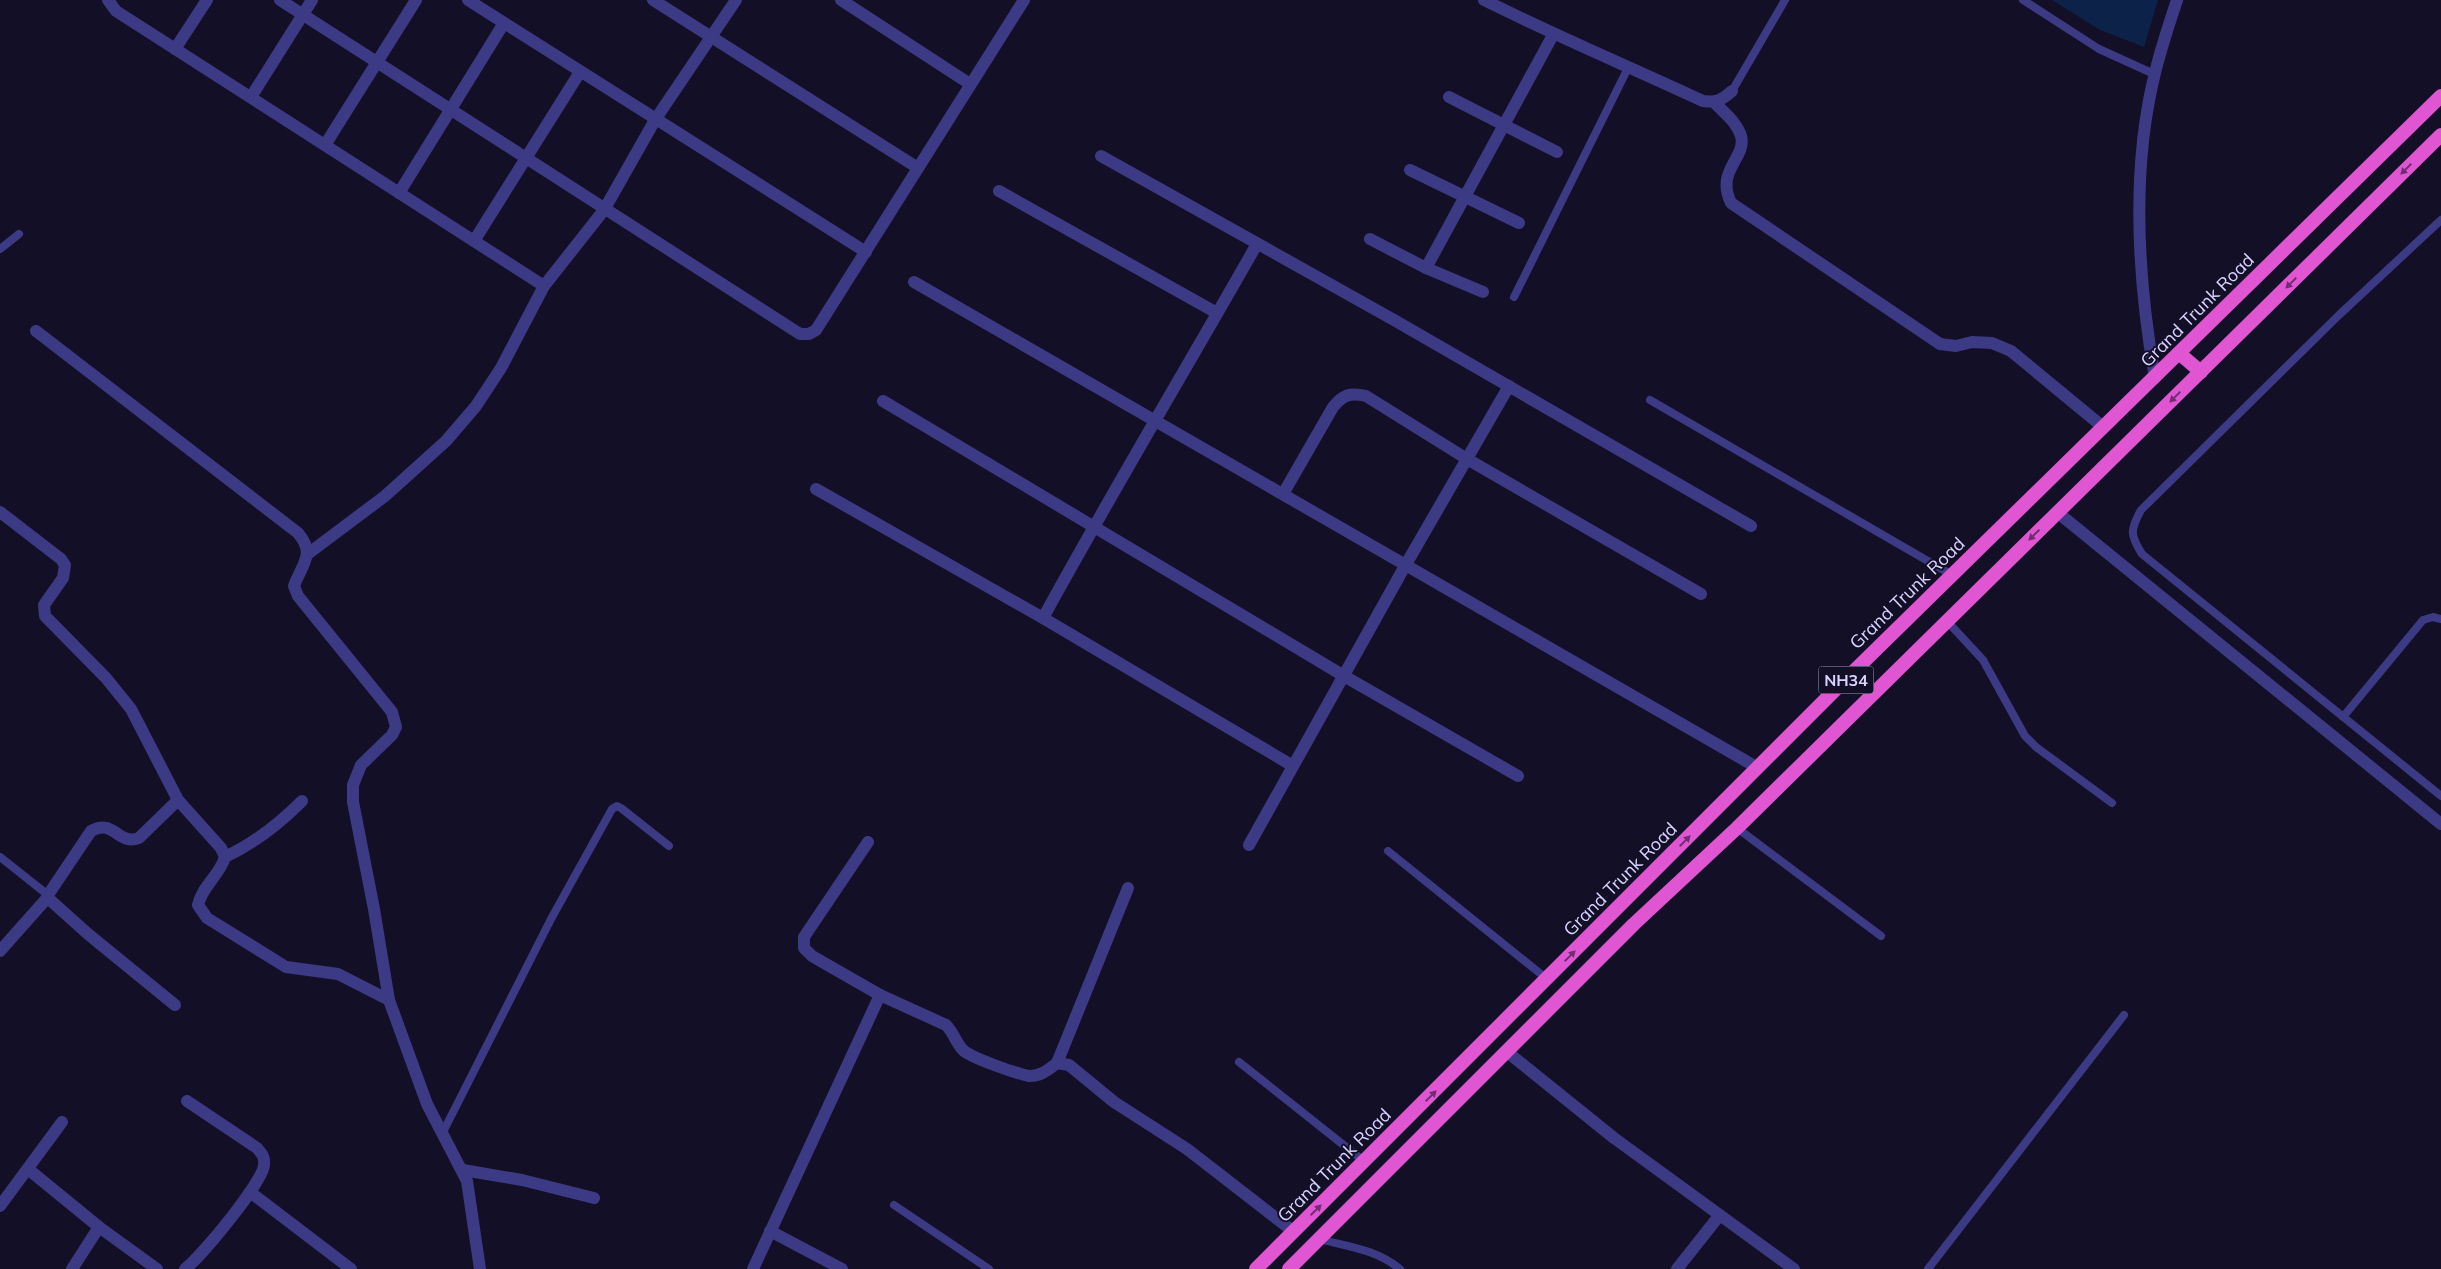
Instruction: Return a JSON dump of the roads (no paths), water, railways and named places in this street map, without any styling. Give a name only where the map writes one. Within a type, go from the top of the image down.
[{"type":"highway","name":"Grand Trunk Road","points":[[1256,1269],[1952,575],[2180,354],[2441,96]]},
{"type":"highway","name":"NH34","points":[[1289,1269],[1634,924],[1737,828],[2441,134]]},
{"type":"highway","points":[[2180,354],[2201,372]]},
{"type":"street","points":[[108,0],[116,12],[544,286]]},
{"type":"street","points":[[175,49],[207,0]]},
{"type":"street","points":[[280,0],[604,210],[800,334],[809,334],[816,330],[1024,0]]},
{"type":"street","points":[[251,97],[312,0]]},
{"type":"street","points":[[325,145],[416,0]]},
{"type":"street","points":[[468,0],[866,252]]},
{"type":"street","points":[[653,0],[918,168]]},
{"type":"street","points":[[480,1269],[469,1190],[463,1170],[427,1104],[389,1000],[373,902],[353,802],[353,785],[361,765],[392,735],[396,727],[396,720],[392,712],[298,596],[294,586],[309,553],[385,496],[446,441],[476,406],[496,376],[544,286],[604,210],[656,120],[736,0]]},
{"type":"street","points":[[841,0],[970,84]]},
{"type":"street","points":[[1484,0],[1553,35],[1629,66],[1702,101],[1714,102],[1723,99],[1732,91]]},
{"type":"street","points":[[2155,378],[2145,321],[2140,267],[2140,206],[2144,139],[2154,74],[2177,0]]},
{"type":"street","points":[[399,193],[504,23]]},
{"type":"street","points":[[1426,268],[1506,125],[1553,35]]},
{"type":"street","points":[[474,241],[580,72]]},
{"type":"street","points":[[1449,97],[1557,152]]},
{"type":"street","points":[[1714,102],[1733,122],[1742,138],[1740,147],[1726,177],[1726,192],[1731,202],[1940,344],[1956,346],[1972,342],[1992,343],[2011,352],[2103,428]]},
{"type":"street","points":[[1101,156],[1509,386],[1751,526]]},
{"type":"street","points":[[1410,170],[1519,223]]},
{"type":"street","points":[[999,191],[1217,313]]},
{"type":"street","points":[[1370,239],[1426,268],[1483,292]]},
{"type":"street","points":[[1043,618],[1094,525],[1257,244]]},
{"type":"street","points":[[914,282],[1758,768]]},
{"type":"street","points":[[36,332],[298,534],[306,542],[309,553]]},
{"type":"street","points":[[1249,845],[1405,566],[1509,386]]},
{"type":"street","points":[[1283,494],[1333,407],[1341,397],[1353,393],[1366,396],[1467,459],[1701,594]]},
{"type":"street","points":[[883,401],[1094,525],[1344,676],[1518,776]]},
{"type":"street","points":[[816,489],[1043,618],[1293,766]]},
{"type":"street","points":[[0,512],[61,559],[65,565],[63,578],[44,605],[46,616],[106,678],[131,708],[178,800],[221,848],[225,857],[222,866],[200,897],[198,905],[207,918],[286,967],[338,974],[389,1000]]},
{"type":"street","points":[[2057,512],[2441,824]]},
{"type":"street","points":[[0,951],[48,896],[91,831],[99,826],[108,827],[124,839],[132,841],[139,838],[178,800]]},
{"type":"street","points":[[225,857],[249,846],[283,820],[302,801]]},
{"type":"street","points":[[868,842],[804,937],[804,948],[812,956],[880,995],[946,1025],[954,1033],[963,1050],[980,1060],[1029,1076],[1040,1074],[1057,1063],[1128,888]]},
{"type":"street","points":[[48,896],[88,934],[175,1005]]},
{"type":"street","points":[[754,1269],[880,995]]},
{"type":"street","points":[[1506,1051],[1614,1138],[1794,1269]]},
{"type":"street","points":[[1057,1063],[1069,1065],[1114,1102],[1187,1149],[1294,1232]]},
{"type":"street","points":[[186,1269],[203,1251],[250,1192],[264,1167],[264,1157],[257,1148],[187,1101]]},
{"type":"street","points":[[0,1206],[62,1122]]},
{"type":"street","points":[[28,1169],[99,1227],[157,1269]]},
{"type":"street","points":[[463,1170],[522,1180],[594,1198]]},
{"type":"street","points":[[250,1192],[351,1269]]},
{"type":"street","points":[[1678,1269],[1719,1216]]},
{"type":"street","points":[[72,1269],[99,1227]]},
{"type":"street","points":[[770,1231],[842,1269]]},
{"type":"lane","points":[[1732,91],[1785,0]]},
{"type":"lane","points":[[2024,0],[2099,49],[2154,74]]},
{"type":"lane","points":[[1514,298],[1629,66]]},
{"type":"lane","points":[[2441,220],[2339,315],[2148,503],[2133,525],[2132,540],[2142,554],[2441,796]]},
{"type":"lane","points":[[0,249],[19,234]]},
{"type":"lane","points":[[1650,400],[1952,575]]},
{"type":"lane","points":[[2343,717],[2423,620],[2433,617],[2441,619]]},
{"type":"lane","points":[[1946,620],[1983,660],[2025,736],[2036,747],[2112,803]]},
{"type":"lane","points":[[442,1134],[551,918],[612,809],[617,806],[621,808],[669,846]]},
{"type":"lane","points":[[1737,828],[1881,936]]},
{"type":"lane","points":[[1388,851],[1547,979]]},
{"type":"lane","points":[[0,857],[48,896]]},
{"type":"lane","points":[[1928,1269],[2124,1015]]},
{"type":"lane","points":[[1239,1062],[1365,1162]]},
{"type":"lane","points":[[894,1206],[989,1269]]},
{"type":"lane","points":[[1319,1239],[1374,1252],[1384,1256],[1400,1269]]},
{"type":"water","points":[[2052,0],[2158,0],[2144,47],[2100,30]]}]
